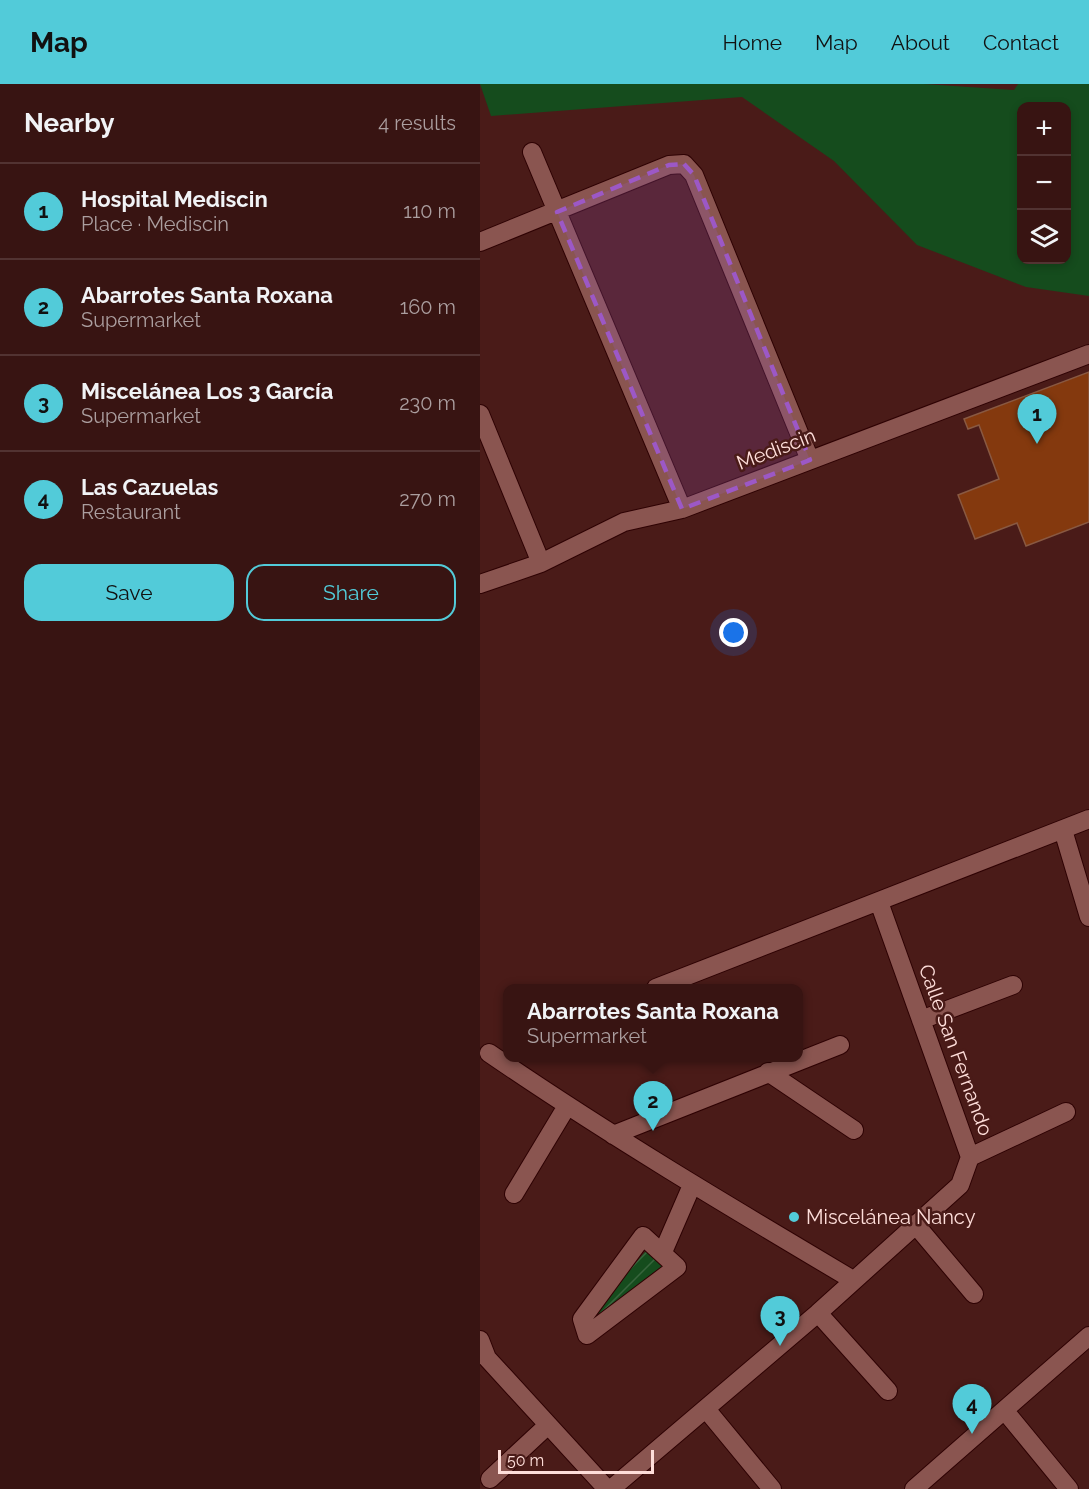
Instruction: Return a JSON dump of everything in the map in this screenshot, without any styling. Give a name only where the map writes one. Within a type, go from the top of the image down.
[{"type":"street","points":[[532,152],[682,509]]},
{"type":"street","points":[[480,242],[669,165],[684,164],[694,175],[810,460]]},
{"type":"street","name":"Mediscin","points":[[480,584],[541,563],[624,522],[682,509],[1089,354]]},
{"type":"street","points":[[480,414],[541,563]]},
{"type":"street","points":[[666,984],[1089,819]]},
{"type":"street","points":[[1063,830],[1089,917]]},
{"type":"street","name":"Calle San Fernando","points":[[609,1489],[818,1313],[960,1185],[970,1157],[879,902]]},
{"type":"street","points":[[921,1020],[1013,985]]},
{"type":"street","points":[[803,1059],[840,1045]]},
{"type":"street","points":[[484,1055],[503,1048]]},
{"type":"street","points":[[484,1055],[692,1185],[853,1280]]},
{"type":"street","points":[[613,1135],[795,1062]]},
{"type":"street","points":[[768,1072],[854,1130]]},
{"type":"street","points":[[514,1194],[567,1106]]},
{"type":"street","points":[[970,1157],[1066,1112]]},
{"type":"street","points":[[663,1252],[692,1185]]},
{"type":"street","points":[[915,1224],[974,1294]]},
{"type":"street","points":[[643,1236],[663,1252],[677,1267],[587,1335],[582,1319],[643,1236]]},
{"type":"street","points":[[818,1313],[888,1391]]},
{"type":"street","points":[[914,1489],[1089,1336]]},
{"type":"street","points":[[480,1340],[487,1358],[609,1489]]},
{"type":"street","points":[[706,1409],[772,1489]]},
{"type":"street","points":[[1005,1411],[1069,1489]]},
{"type":"street","points":[[490,1479],[548,1425]]},
{"type":"highlighted area","points":[[684,164],[694,175],[810,460],[682,509],[557,212],[669,165]]},
{"type":"green space","points":[[480,84],[924,84],[1014,90],[1018,84],[1089,84],[1089,296],[1026,287],[917,245],[834,161],[742,97],[491,116]]},
{"type":"green space","points":[[649,1247],[667,1262],[602,1316],[593,1314]]},
{"type":"building","points":[[1089,372],[1089,522],[1026,546],[1017,523],[975,539],[958,495],[999,479],[979,425],[968,429],[964,419]]},
{"type":"place","name":"Hospital Mediscin","points":[[1037,444]]},
{"type":"place","name":"Abarrotes Santa Roxana","points":[[653,1131]]},
{"type":"place","name":"Miscelánea Nancy","points":[[794,1217]]},
{"type":"place","name":"Miscelánea Los 3 García","points":[[780,1346]]},
{"type":"place","name":"Las Cazuelas","points":[[972,1434]]}]
